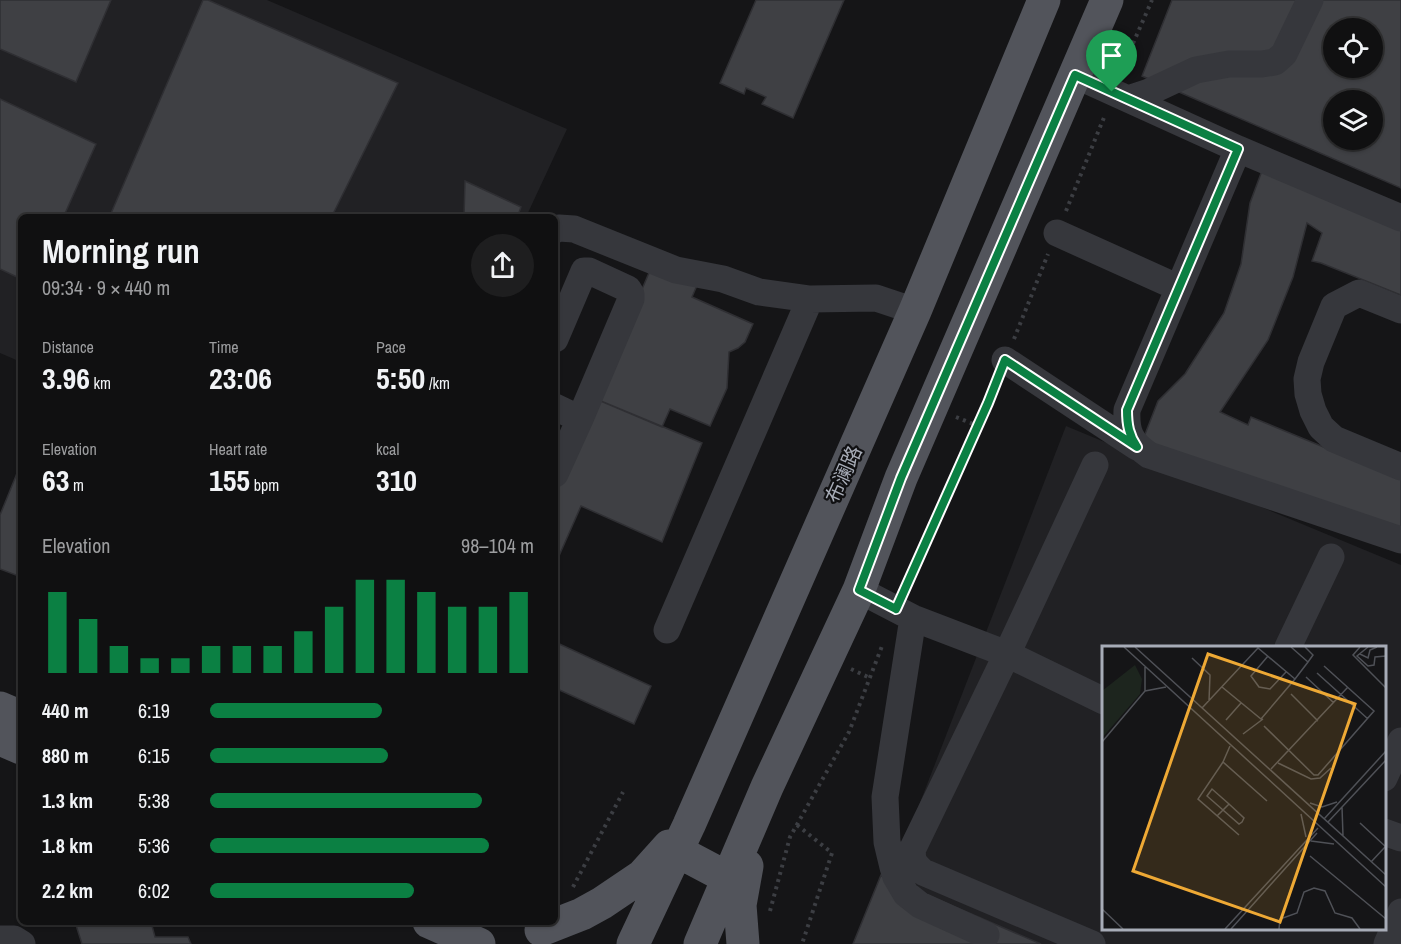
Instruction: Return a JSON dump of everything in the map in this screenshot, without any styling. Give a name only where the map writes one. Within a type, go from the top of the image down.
[{"type":"main road","name":"布澜路","points":[[633,944],[683,838],[915,311],[1044,0]]},
{"type":"main road","points":[[700,944],[758,806],[859,590],[901,478],[1107,0]]},
{"type":"main road","points":[[0,708],[18,716]]},
{"type":"main road","points":[[0,739],[18,747]]},
{"type":"main road","points":[[743,944],[740,905],[758,806]]},
{"type":"main road","points":[[558,924],[582,914],[642,876],[683,838],[728,878]]},
{"type":"main road","points":[[436,925],[479,944]]},
{"type":"main road","points":[[539,932],[556,925]]},
{"type":"lane","points":[[1117,96],[1149,92],[1196,70],[1229,64],[1275,62],[1284,54],[1310,0]]},
{"type":"lane","points":[[1075,75],[1117,96],[1401,218]]},
{"type":"lane","points":[[1137,447],[1130,436],[1127,410],[1238,149]]},
{"type":"lane","points":[[558,228],[574,229],[676,270],[723,279],[759,292],[810,299],[876,298],[915,311]]},
{"type":"lane","points":[[1057,233],[1179,288]]},
{"type":"lane","points":[[558,332],[584,271],[589,271],[628,290],[631,294],[631,299],[558,467]]},
{"type":"lane","points":[[1401,310],[1359,293],[1335,306],[1311,362],[1307,379],[1308,394],[1321,427],[1334,439],[1401,467]]},
{"type":"lane","points":[[667,630],[810,299]]},
{"type":"lane","points":[[1005,360],[1149,455],[1401,540]]},
{"type":"lane","points":[[558,408],[580,419]]},
{"type":"lane","points":[[1092,944],[923,872],[912,858],[913,848],[1095,465]]},
{"type":"lane","points":[[1288,646],[1331,557]]},
{"type":"lane","points":[[859,590],[904,614],[1007,654],[1102,700]]},
{"type":"lane","points":[[904,614],[885,797],[887,842],[893,867],[906,894],[920,905],[986,935]]},
{"type":"lane","points":[[1386,774],[1401,741]]},
{"type":"lane","points":[[1386,832],[1401,838]]},
{"type":"lane","points":[[1387,944],[1401,912]]},
{"type":"lane","points":[[0,939],[14,939],[22,944]]},
{"type":"path","points":[[767,921],[790,837],[849,732],[904,614],[1057,233],[1117,96],[1152,0]]},
{"type":"path","points":[[570,892],[623,792]]},
{"type":"path","points":[[797,825],[832,853],[802,944]]},
{"type":"shaded area","points":[[0,0],[267,0],[567,129],[527,214],[18,214],[18,361],[0,353]]},
{"type":"shaded area","points":[[1066,426],[1401,565],[1401,944],[1041,944],[911,888],[902,849]]},
{"type":"building","points":[[0,0],[111,0],[76,82],[0,49]]},
{"type":"building","points":[[203,0],[208,0],[398,83],[333,214],[111,214]]},
{"type":"building","points":[[756,0],[844,0],[793,118],[762,104],[766,97],[746,88],[744,94],[720,83]]},
{"type":"building","points":[[1172,0],[1401,0],[1401,188],[1142,76]]},
{"type":"building","points":[[0,99],[96,144],[65,214],[18,214],[18,278],[0,269]]},
{"type":"building","points":[[1263,168],[1401,228],[1401,295],[1312,261],[1322,233],[1307,223],[1293,277],[1268,340],[1220,412],[1248,425],[1251,417],[1401,479],[1401,531],[1142,442],[1158,401],[1185,374],[1224,313],[1241,264],[1250,203]]},
{"type":"building","points":[[465,181],[521,207],[518,214],[464,214]]},
{"type":"building","points":[[656,256],[701,276],[692,297],[753,324],[745,342],[729,352],[727,388],[710,426],[670,409],[662,427],[596,399]]},
{"type":"building","points":[[596,399],[702,443],[662,542],[581,506],[558,558],[558,482]]},
{"type":"building","points":[[18,471],[18,576],[0,569],[0,515]]},
{"type":"building","points":[[558,643],[651,686],[634,724],[558,689]]},
{"type":"building","points":[[881,875],[1041,944],[853,944]]},
{"type":"building","points":[[76,925],[152,925],[155,937],[188,937],[191,944],[82,944]]},
{"type":"route","points":[[1075,75],[1112,92],[1238,149],[1127,410],[1130,436],[1137,447],[1005,360],[896,609],[859,590],[901,478],[1075,75]]}]
